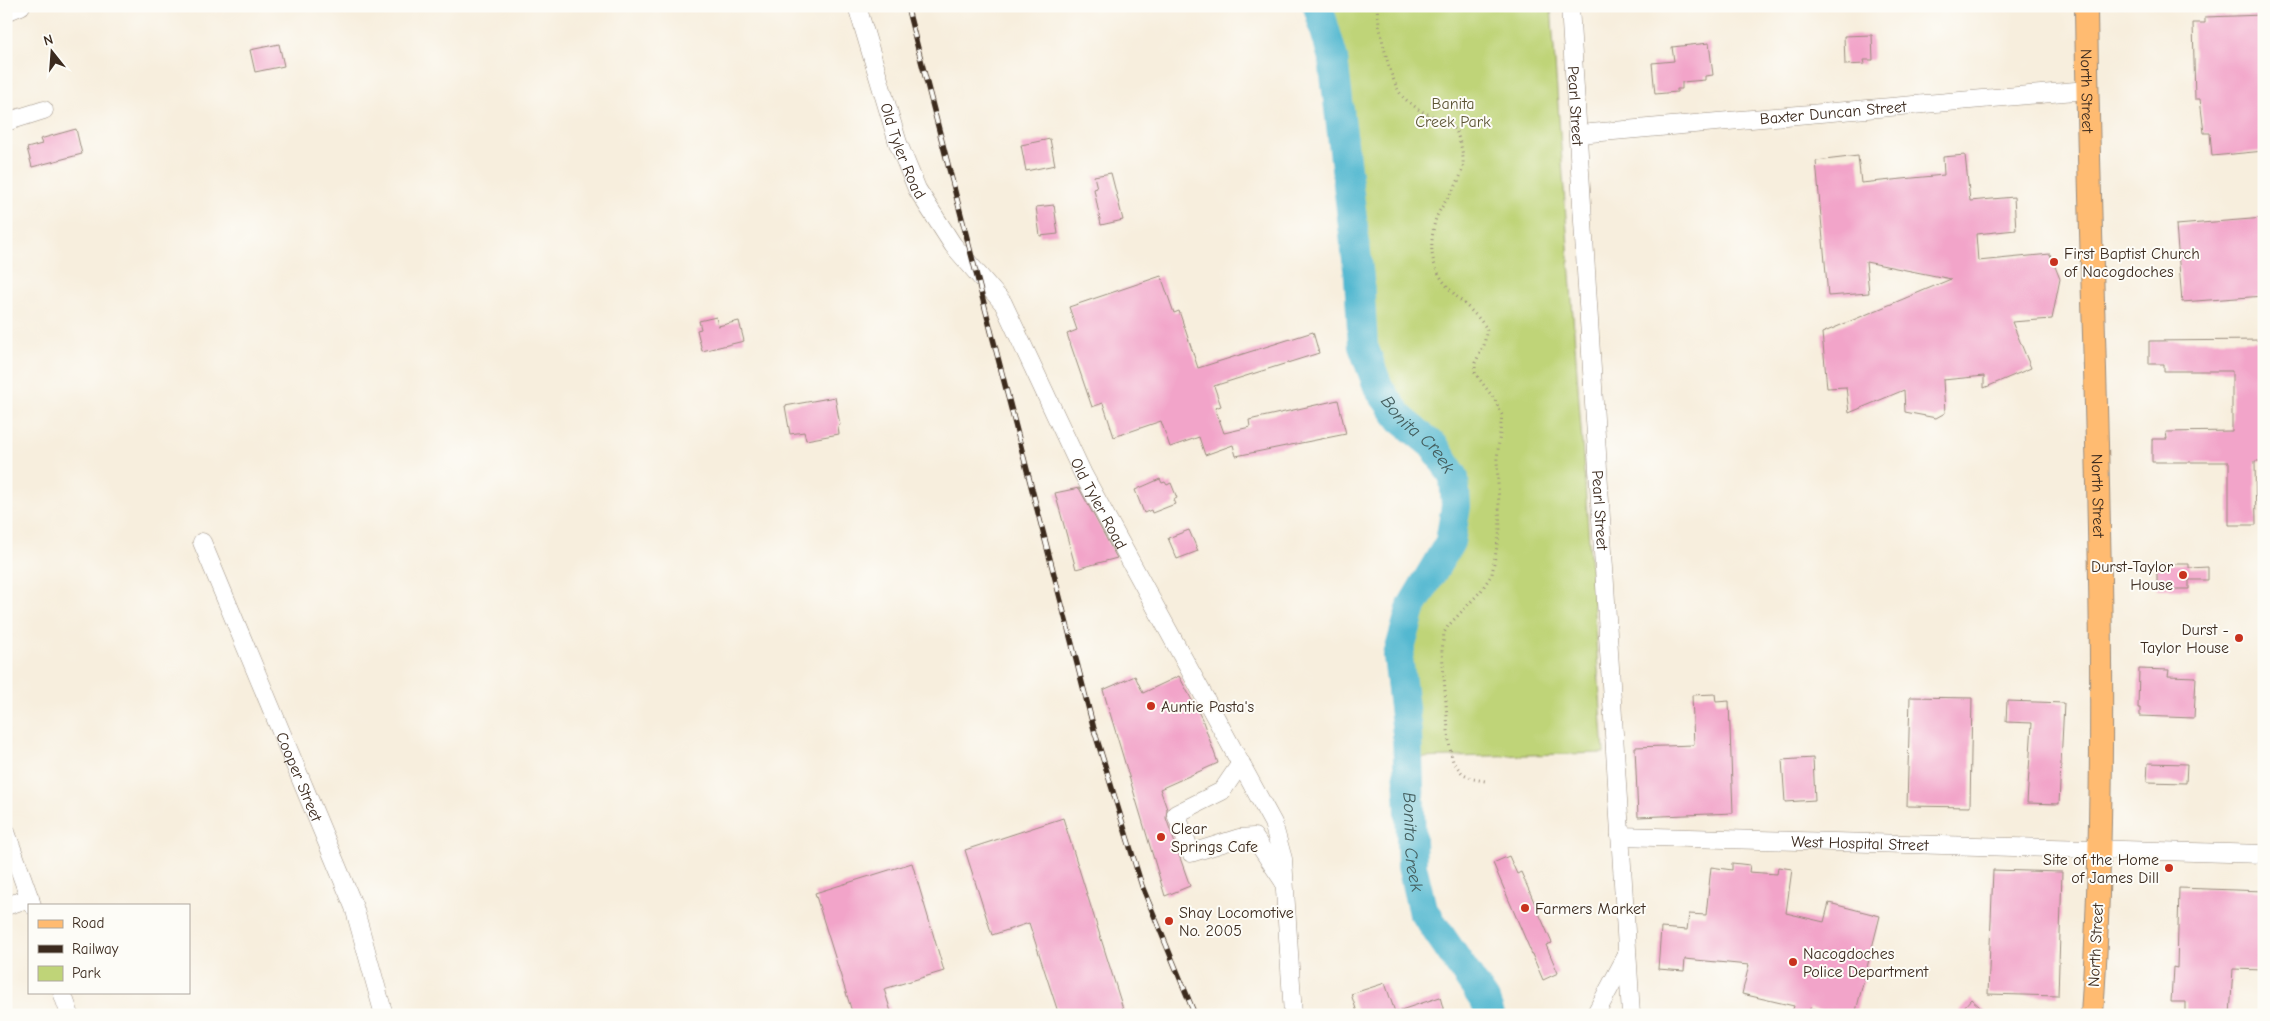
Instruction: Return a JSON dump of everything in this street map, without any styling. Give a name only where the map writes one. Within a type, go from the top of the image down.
[{"type":"main road","name":"North Street","points":[[2086,6],[2099,572],[2100,851],[2092,1015]]},
{"type":"street","points":[[6,12],[21,6]]},
{"type":"street","name":"Old Tyler Road","points":[[857,6],[898,143],[917,189],[953,245],[1003,303],[1083,474],[1273,824],[1283,860],[1286,885],[1293,1015]]},
{"type":"street","name":"Pearl Street","points":[[1570,6],[1632,1015]]},
{"type":"street","name":"Baxter Duncan Street","points":[[1579,134],[2087,90]]},
{"type":"street","points":[[6,122],[44,110]]},
{"type":"street","name":"Cooper Street","points":[[202,542],[354,907],[384,1015]]},
{"type":"street","points":[[1241,763],[1222,791],[1176,814],[1191,853],[1239,838],[1254,837],[1286,885]]},
{"type":"street","points":[[6,832],[31,901],[6,906]]},
{"type":"street","name":"West Hospital Street","points":[[1620,836],[2100,851],[2264,854]]},
{"type":"street","points":[[1595,1015],[1627,955]]},
{"type":"street","points":[[63,994],[70,1015]]},
{"type":"path","points":[[1377,6],[1378,21],[1393,80],[1402,96],[1419,109],[1444,122],[1456,132],[1463,152],[1463,170],[1458,184],[1436,217],[1432,253],[1440,274],[1453,294],[1481,320],[1487,329],[1484,345],[1475,363],[1475,373],[1495,400],[1502,415],[1497,459],[1500,530],[1492,574],[1482,592],[1448,626],[1444,634],[1442,651],[1449,743],[1453,762],[1462,773],[1473,779],[1485,781]]},
{"type":"green space","name":"Banita Creek Park","points":[[1325,6],[1551,6],[1604,753],[1414,758],[1401,654],[1415,608],[1453,544],[1461,507],[1459,475],[1439,443],[1404,412],[1386,387],[1371,345],[1341,56]]},
{"type":"building","points":[[2264,15],[2264,151],[2212,156],[2210,133],[2204,133],[2200,99],[2195,99],[2193,23],[2205,23],[2205,17]]},
{"type":"building","points":[[1872,35],[1873,60],[1864,60],[1865,64],[1845,65],[1844,36]]},
{"type":"building","points":[[1709,43],[1713,75],[1705,76],[1705,80],[1682,82],[1682,89],[1677,89],[1677,92],[1655,94],[1652,63],[1674,61],[1672,47]]},
{"type":"building","points":[[279,44],[284,66],[255,72],[250,50]]},
{"type":"building","points":[[76,129],[82,154],[32,167],[27,148],[42,144],[40,139]]},
{"type":"building","points":[[1050,139],[1055,165],[1026,171],[1021,145]]},
{"type":"building","points":[[1965,155],[1970,201],[2014,197],[2016,230],[1976,234],[1978,261],[2050,254],[2060,279],[2052,319],[2012,322],[2031,368],[1984,388],[1984,376],[1943,380],[1945,413],[1936,418],[1905,412],[1904,390],[1849,413],[1846,387],[1827,388],[1822,333],[1951,279],[1866,262],[1869,293],[1828,296],[1816,161],[1858,156],[1861,183],[1944,175],[1943,157]]},
{"type":"building","points":[[1111,173],[1123,220],[1101,225],[1094,189],[1097,188],[1094,176]]},
{"type":"building","points":[[1054,205],[1058,234],[1040,236],[1036,207]]},
{"type":"building","points":[[2264,218],[2264,296],[2182,302],[2176,225]]},
{"type":"building","points":[[1161,276],[1174,313],[1179,311],[1198,368],[1313,332],[1319,353],[1214,386],[1221,406],[1215,408],[1224,433],[1250,427],[1249,420],[1338,400],[1346,434],[1236,456],[1233,445],[1205,455],[1199,437],[1170,447],[1161,421],[1114,437],[1103,403],[1092,407],[1067,334],[1077,330],[1069,307]]},
{"type":"building","points":[[716,317],[718,326],[739,321],[744,341],[702,351],[697,330],[701,329],[699,321]]},
{"type":"building","points":[[2263,340],[2264,439],[2262,461],[2255,461],[2256,525],[2229,525],[2229,462],[2152,462],[2152,439],[2167,439],[2166,432],[2232,431],[2232,371],[2164,371],[2164,364],[2149,364],[2149,341]]},
{"type":"building","points":[[835,397],[840,425],[838,426],[839,434],[806,440],[804,432],[790,434],[785,406]]},
{"type":"building","points":[[1160,479],[1162,483],[1165,482],[1167,485],[1171,483],[1177,498],[1173,500],[1175,504],[1152,513],[1151,510],[1144,513],[1135,490]]},
{"type":"building","points":[[1079,488],[1117,558],[1076,569],[1055,493]]},
{"type":"building","points":[[1189,530],[1198,551],[1177,559],[1168,538]]},
{"type":"building","name":"Durst-Taylor House","points":[[2157,564],[2189,564],[2189,568],[2208,567],[2208,580],[2189,580],[2189,589],[2157,589]]},
{"type":"building","points":[[2139,669],[2169,670],[2168,676],[2196,677],[2194,718],[2140,716],[2140,708],[2138,708]]},
{"type":"building","points":[[1135,676],[1143,693],[1179,676],[1202,719],[1218,763],[1160,789],[1167,809],[1166,818],[1190,886],[1165,896],[1103,690]]},
{"type":"building","points":[[1715,694],[1716,702],[1729,701],[1733,813],[1638,817],[1635,747],[1694,745],[1692,695]]},
{"type":"building","points":[[1910,697],[1972,698],[1970,807],[1907,806]]},
{"type":"building","points":[[2007,701],[2064,703],[2059,804],[2027,803],[2032,723],[2006,722]]},
{"type":"building","points":[[1813,758],[1815,800],[1785,802],[1782,760]]},
{"type":"building","points":[[2148,763],[2187,764],[2186,783],[2147,782]]},
{"type":"building","points":[[1063,818],[1125,1015],[1059,1015],[1029,923],[992,935],[965,850]]},
{"type":"building","name":"Farmers Market","points":[[1509,856],[1517,874],[1521,872],[1552,943],[1546,945],[1558,973],[1543,980],[1493,863]]},
{"type":"building","points":[[912,863],[944,971],[884,989],[892,1015],[853,1015],[815,893]]},
{"type":"building","name":"Nacogdoches Police Department","points":[[1732,863],[1750,865],[1749,872],[1777,874],[1778,867],[1792,869],[1786,913],[1824,922],[1829,903],[1880,916],[1855,1015],[1837,1015],[1810,1008],[1808,1015],[1802,1015],[1792,1012],[1794,1006],[1742,994],[1749,965],[1685,959],[1684,971],[1658,969],[1661,928],[1687,930],[1689,914],[1706,915],[1711,867],[1732,870]]},
{"type":"building","points":[[1993,870],[2062,872],[2058,996],[1988,994]]},
{"type":"building","points":[[2179,888],[2264,891],[2264,970],[2233,969],[2230,1015],[2186,1015],[2186,1002],[2171,1002],[2173,967],[2177,968]]},
{"type":"building","points":[[1385,983],[1395,1012],[1440,997],[1445,1015],[1358,1015],[1351,994]]},
{"type":"building","points":[[1971,999],[1989,1015],[1957,1015]]},
{"type":"waterway","name":"Bonita Creek","points":[[1318,6],[1333,58],[1359,277],[1363,346],[1379,389],[1401,419],[1435,447],[1454,477],[1456,506],[1450,542],[1412,606],[1398,656],[1407,733],[1412,866],[1422,909],[1485,1001],[1490,1015]]},
{"type":"railway","points":[[907,6],[1095,733],[1142,886],[1195,1015]]},
{"type":"place","name":"First Baptist Church of Nacogdoches","points":[[2054,262]]},
{"type":"place","name":"Durst-Taylor House","points":[[2183,575]]},
{"type":"place","name":"Durst - Taylor House","points":[[2239,638]]},
{"type":"place","name":"Auntie Pasta's","points":[[1151,706]]},
{"type":"place","name":"Clear Springs Cafe","points":[[1161,837]]},
{"type":"place","name":"Site of the Home of James Dill","points":[[2169,868]]},
{"type":"place","name":"Farmers Market","points":[[1525,908]]},
{"type":"place","name":"Shay Locomotive No. 2005","points":[[1169,921]]},
{"type":"place","name":"Nacogdoches Police Department","points":[[1793,962]]}]
